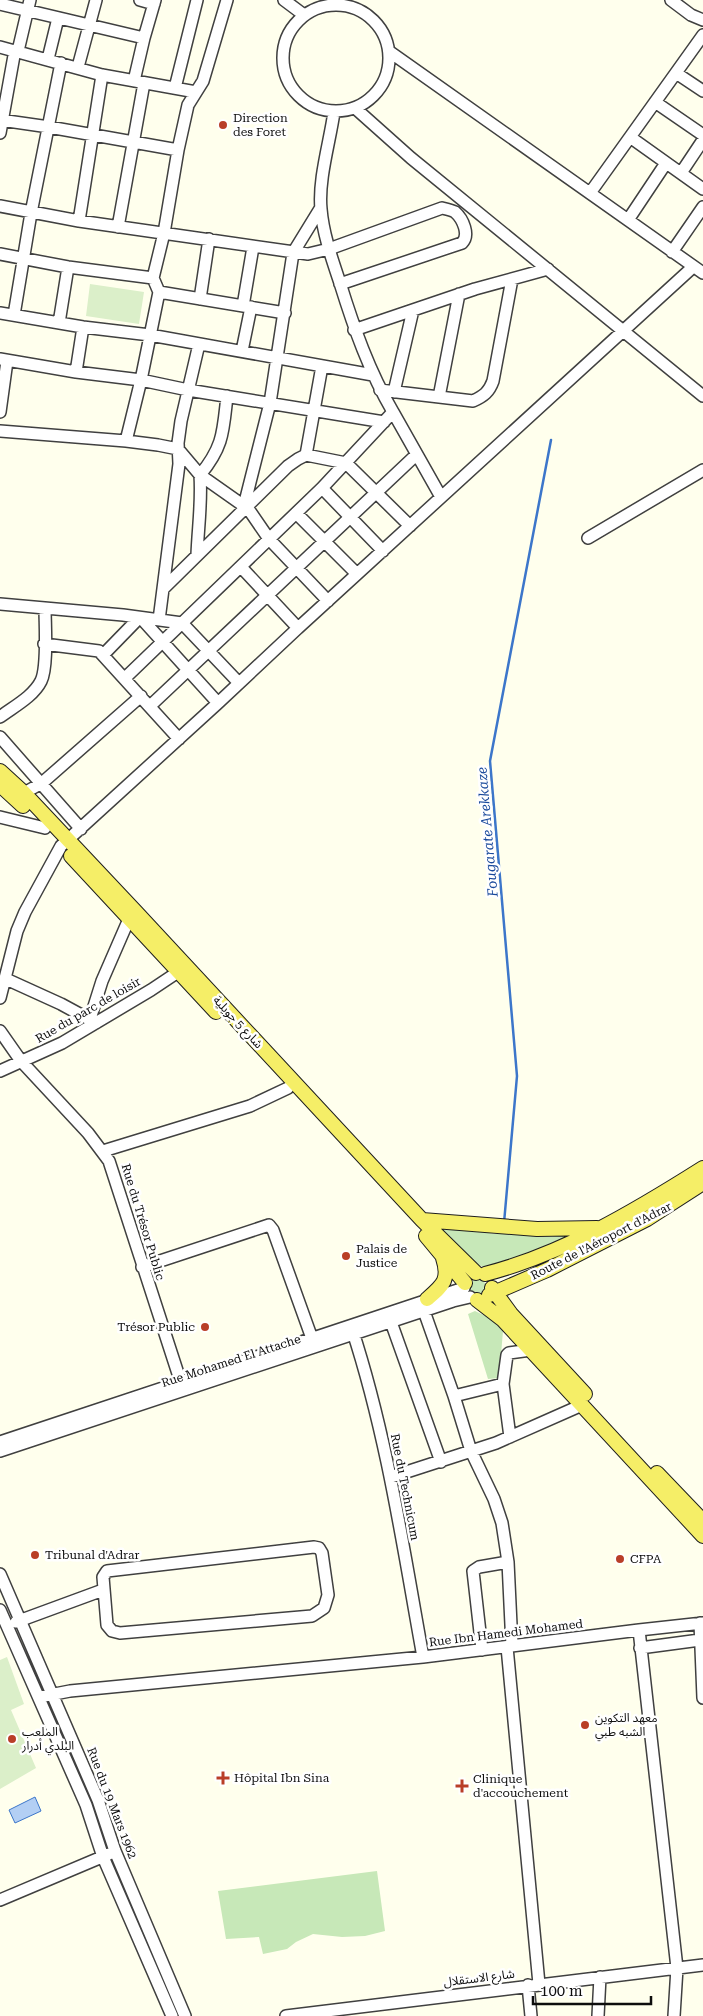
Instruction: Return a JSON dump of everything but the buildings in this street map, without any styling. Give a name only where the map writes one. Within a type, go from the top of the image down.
[{"type":"main road","name":"شارع 5 جويلية","points":[[0,771],[24,793],[129,919],[181,968],[288,1088],[324,1121],[457,1256],[480,1274]]},
{"type":"main road","name":"شارع 5 جويلية","points":[[0,785],[45,828],[64,843],[324,1121],[442,1255],[479,1292]]},
{"type":"main road","name":"Route de l'Aéroport d'Adrar","points":[[644,1213],[703,1168]]},
{"type":"main road","name":"Route de l'Aéroport d'Adrar","points":[[479,1292],[519,1282],[602,1234],[703,1183]]},
{"type":"main road","points":[[422,1220],[602,1234]]},
{"type":"main road","name":"Route de l'Aéroport d'Adrar","points":[[480,1274],[536,1258],[602,1234]]},
{"type":"main road","points":[[425,1305],[446,1278],[446,1269],[442,1255]]},
{"type":"main road","points":[[479,1292],[491,1281],[480,1274],[469,1276],[479,1292],[503,1320],[703,1536]]},
{"type":"main road","points":[[511,1314],[507,1296],[511,1289],[519,1282]]},
{"type":"main road","points":[[479,1292],[511,1314],[703,1521]]},
{"type":"street","points":[[78,67],[96,0]]},
{"type":"street","points":[[118,227],[134,141],[144,38],[154,2],[140,0]]},
{"type":"street","points":[[174,88],[197,0]]},
{"type":"street","points":[[126,441],[142,380],[159,292],[153,278],[164,233],[178,150],[188,105],[203,81],[227,0]]},
{"type":"street","points":[[284,0],[304,15]]},
{"type":"street","points":[[671,0],[691,15],[703,20]]},
{"type":"street","points":[[350,3],[377,22],[386,36],[390,52],[390,66],[378,92],[368,102],[355,108],[334,112],[318,109],[304,101],[292,89],[285,74],[282,58],[285,42],[292,27],[304,15],[318,7],[350,3]]},
{"type":"street","points":[[0,4],[28,5],[58,18],[144,38]]},
{"type":"street","points":[[0,133],[16,50],[28,5]]},
{"type":"street","points":[[48,59],[58,18]]},
{"type":"street","points":[[590,193],[676,72],[702,39]]},
{"type":"street","points":[[0,47],[102,75],[196,92]]},
{"type":"street","points":[[0,998],[12,948],[25,912],[64,843],[622,330],[698,270],[390,52]]},
{"type":"street","points":[[14,315],[31,213],[61,63]]},
{"type":"street","points":[[676,72],[703,91]]},
{"type":"street","points":[[78,221],[94,135],[102,75]]},
{"type":"street","points":[[655,102],[702,133],[681,173]]},
{"type":"street","points":[[355,108],[411,158],[703,396]]},
{"type":"street","points":[[334,112],[323,174],[320,209],[329,249],[354,330],[373,375],[441,498]]},
{"type":"street","points":[[1,120],[134,141],[178,150]]},
{"type":"street","points":[[630,137],[703,189]]},
{"type":"street","points":[[628,220],[666,163]]},
{"type":"street","points":[[0,206],[78,221],[308,254],[329,249],[442,208],[455,212],[460,219],[466,234],[466,239],[462,243],[340,284]]},
{"type":"street","points":[[672,252],[703,207]]},
{"type":"street","points":[[246,507],[270,403],[293,253],[320,209]]},
{"type":"street","points":[[200,299],[209,239]]},
{"type":"street","points":[[242,351],[253,247]]},
{"type":"street","points":[[0,254],[68,267],[153,278]]},
{"type":"street","points":[[59,323],[68,267]]},
{"type":"street","points":[[354,330],[459,294],[548,269]]},
{"type":"street","points":[[380,390],[473,401],[483,397],[490,390],[493,381],[512,279]]},
{"type":"street","points":[[159,292],[284,313]]},
{"type":"street","points":[[439,397],[459,294]]},
{"type":"street","points":[[394,392],[413,310]]},
{"type":"street","points":[[0,313],[242,351],[373,375]]},
{"type":"street","points":[[76,372],[83,327]]},
{"type":"street","points":[[160,620],[179,464],[178,449],[181,421],[199,344]]},
{"type":"street","points":[[0,412],[3,360],[142,380],[188,390],[315,409],[384,422]]},
{"type":"street","points":[[306,456],[322,366]]},
{"type":"street","points":[[197,555],[202,501],[200,474],[214,458],[219,448],[227,396]]},
{"type":"street","points":[[125,678],[322,488],[394,412]]},
{"type":"street","points":[[0,431],[126,441],[178,449],[200,474],[246,507],[269,539],[328,601]]},
{"type":"street","points":[[150,706],[416,455]]},
{"type":"street","points":[[164,588],[288,466],[306,456],[346,463],[410,526]]},
{"type":"street","points":[[588,538],[703,470]]},
{"type":"street","points":[[322,488],[383,551]]},
{"type":"street","points":[[296,513],[357,574]]},
{"type":"street","points":[[241,567],[298,628]]},
{"type":"street","points":[[0,604],[182,623],[239,683]]},
{"type":"street","points":[[0,718],[34,690],[41,681],[44,669],[45,608]]},
{"type":"street","points":[[140,618],[218,703]]},
{"type":"street","points":[[103,655],[140,618]]},
{"type":"street","points":[[44,644],[95,649],[142,696],[179,739]]},
{"type":"street","points":[[24,793],[42,783],[142,696]]},
{"type":"street","points":[[0,736],[81,828]]},
{"type":"street","points":[[0,817],[45,828]]},
{"type":"street","points":[[6,979],[93,1021],[102,981],[129,919]]},
{"type":"street","name":"Rue du parc de loisir","points":[[0,1071],[62,1043],[93,1021],[181,968]]},
{"type":"street","name":"Rue du Trésor Public","points":[[0,1031],[21,1061],[103,1151],[114,1171],[142,1267],[182,1387]]},
{"type":"street","points":[[103,1151],[250,1106],[288,1088]]},
{"type":"street","points":[[142,1267],[269,1225],[314,1343]]},
{"type":"street","name":"Rue Mohamed El Attache","points":[[0,1442],[182,1387],[425,1305],[479,1292]]},
{"type":"street","points":[[425,1305],[471,1451],[494,1499],[502,1523],[508,1562],[510,1647],[534,1985],[531,2016]]},
{"type":"street","name":"Rue Mohamed El Attache","points":[[353,1330],[391,1322],[425,1305]]},
{"type":"street","points":[[391,1322],[440,1462]]},
{"type":"street","name":"Rue du Technicum","points":[[353,1330],[391,1477],[423,1657]]},
{"type":"street","points":[[510,1437],[503,1384],[507,1354],[531,1350]]},
{"type":"street","points":[[454,1396],[503,1384]]},
{"type":"street","name":"Rue Mohamed El Attache","points":[[0,1451],[138,1401]]},
{"type":"street","points":[[391,1477],[510,1437],[582,1405]]},
{"type":"street","points":[[314,1547],[319,1548],[322,1553],[328,1595],[324,1608],[312,1616],[120,1632],[112,1631],[107,1625],[103,1590],[103,1577],[109,1571],[314,1547]]},
{"type":"street","points":[[482,1650],[473,1571],[479,1567],[508,1562]]},
{"type":"street","name":"Rue du 19 Mars 1962","points":[[0,1574],[4,1594],[21,1619],[98,1800],[115,1852],[184,2016]]},
{"type":"street","points":[[7,1626],[21,1619],[103,1590]]},
{"type":"street","name":"Rue du 19 Mars 1962","points":[[0,1610],[86,1805],[103,1857],[172,2016]]},
{"type":"street","points":[[702,1623],[703,1698]]},
{"type":"street","name":"Rue Ibn Hamedi Mohamed","points":[[39,1697],[52,1694],[423,1657],[702,1623]]},
{"type":"street","points":[[639,1630],[676,1968],[674,2016]]},
{"type":"street","points":[[640,1648],[701,1646]]},
{"type":"street","points":[[0,1900],[115,1852]]},
{"type":"street","name":"شارع الاستقلال","points":[[286,2016],[703,1965]]},
{"type":"street","points":[[598,2016],[600,1977]]},
{"type":"green space","points":[[90,284],[144,292],[139,324],[86,316]]},
{"type":"green space","points":[[431,1224],[495,1234],[587,1231],[519,1259],[492,1266],[481,1266],[469,1260]]},
{"type":"green space","points":[[478,1279],[484,1281],[486,1287],[484,1293],[478,1295],[472,1293],[470,1287],[472,1281]]},
{"type":"green space","points":[[475,1311],[490,1318],[503,1331],[499,1378],[488,1379],[468,1314]]},
{"type":"green space","name":"الملعب البلدي أدرار","points":[[7,1657],[24,1704],[11,1710],[36,1768],[0,1789],[0,1660]]},
{"type":"green space","points":[[377,1871],[385,1931],[365,1936],[342,1937],[313,1934],[296,1942],[287,1949],[263,1954],[259,1937],[226,1939],[218,1891]]},
{"type":"water","points":[[35,1797],[41,1811],[15,1823],[9,1810]]},
{"type":"waterway","name":"Fougarate Arekkaze","points":[[504,1223],[517,1076],[490,761],[551,440]]},
{"type":"place","name":"Direction des Foret","points":[[223,125]]},
{"type":"place","name":"Palais de Justice","points":[[346,1256]]},
{"type":"place","name":"Trésor Public","points":[[205,1327]]},
{"type":"place","name":"Tribunal d'Adrar","points":[[35,1555]]},
{"type":"place","name":"CFPA","points":[[620,1559]]},
{"type":"place","name":"معهد التكوين الشبه طبي","points":[[585,1725]]},
{"type":"place","name":"الملعب البلدي أدرار","points":[[12,1739]]},
{"type":"place","name":"Hôpital Ibn Sina","points":[[223,1778]]},
{"type":"place","name":"Clinique d'accouchement","points":[[462,1786]]}]
